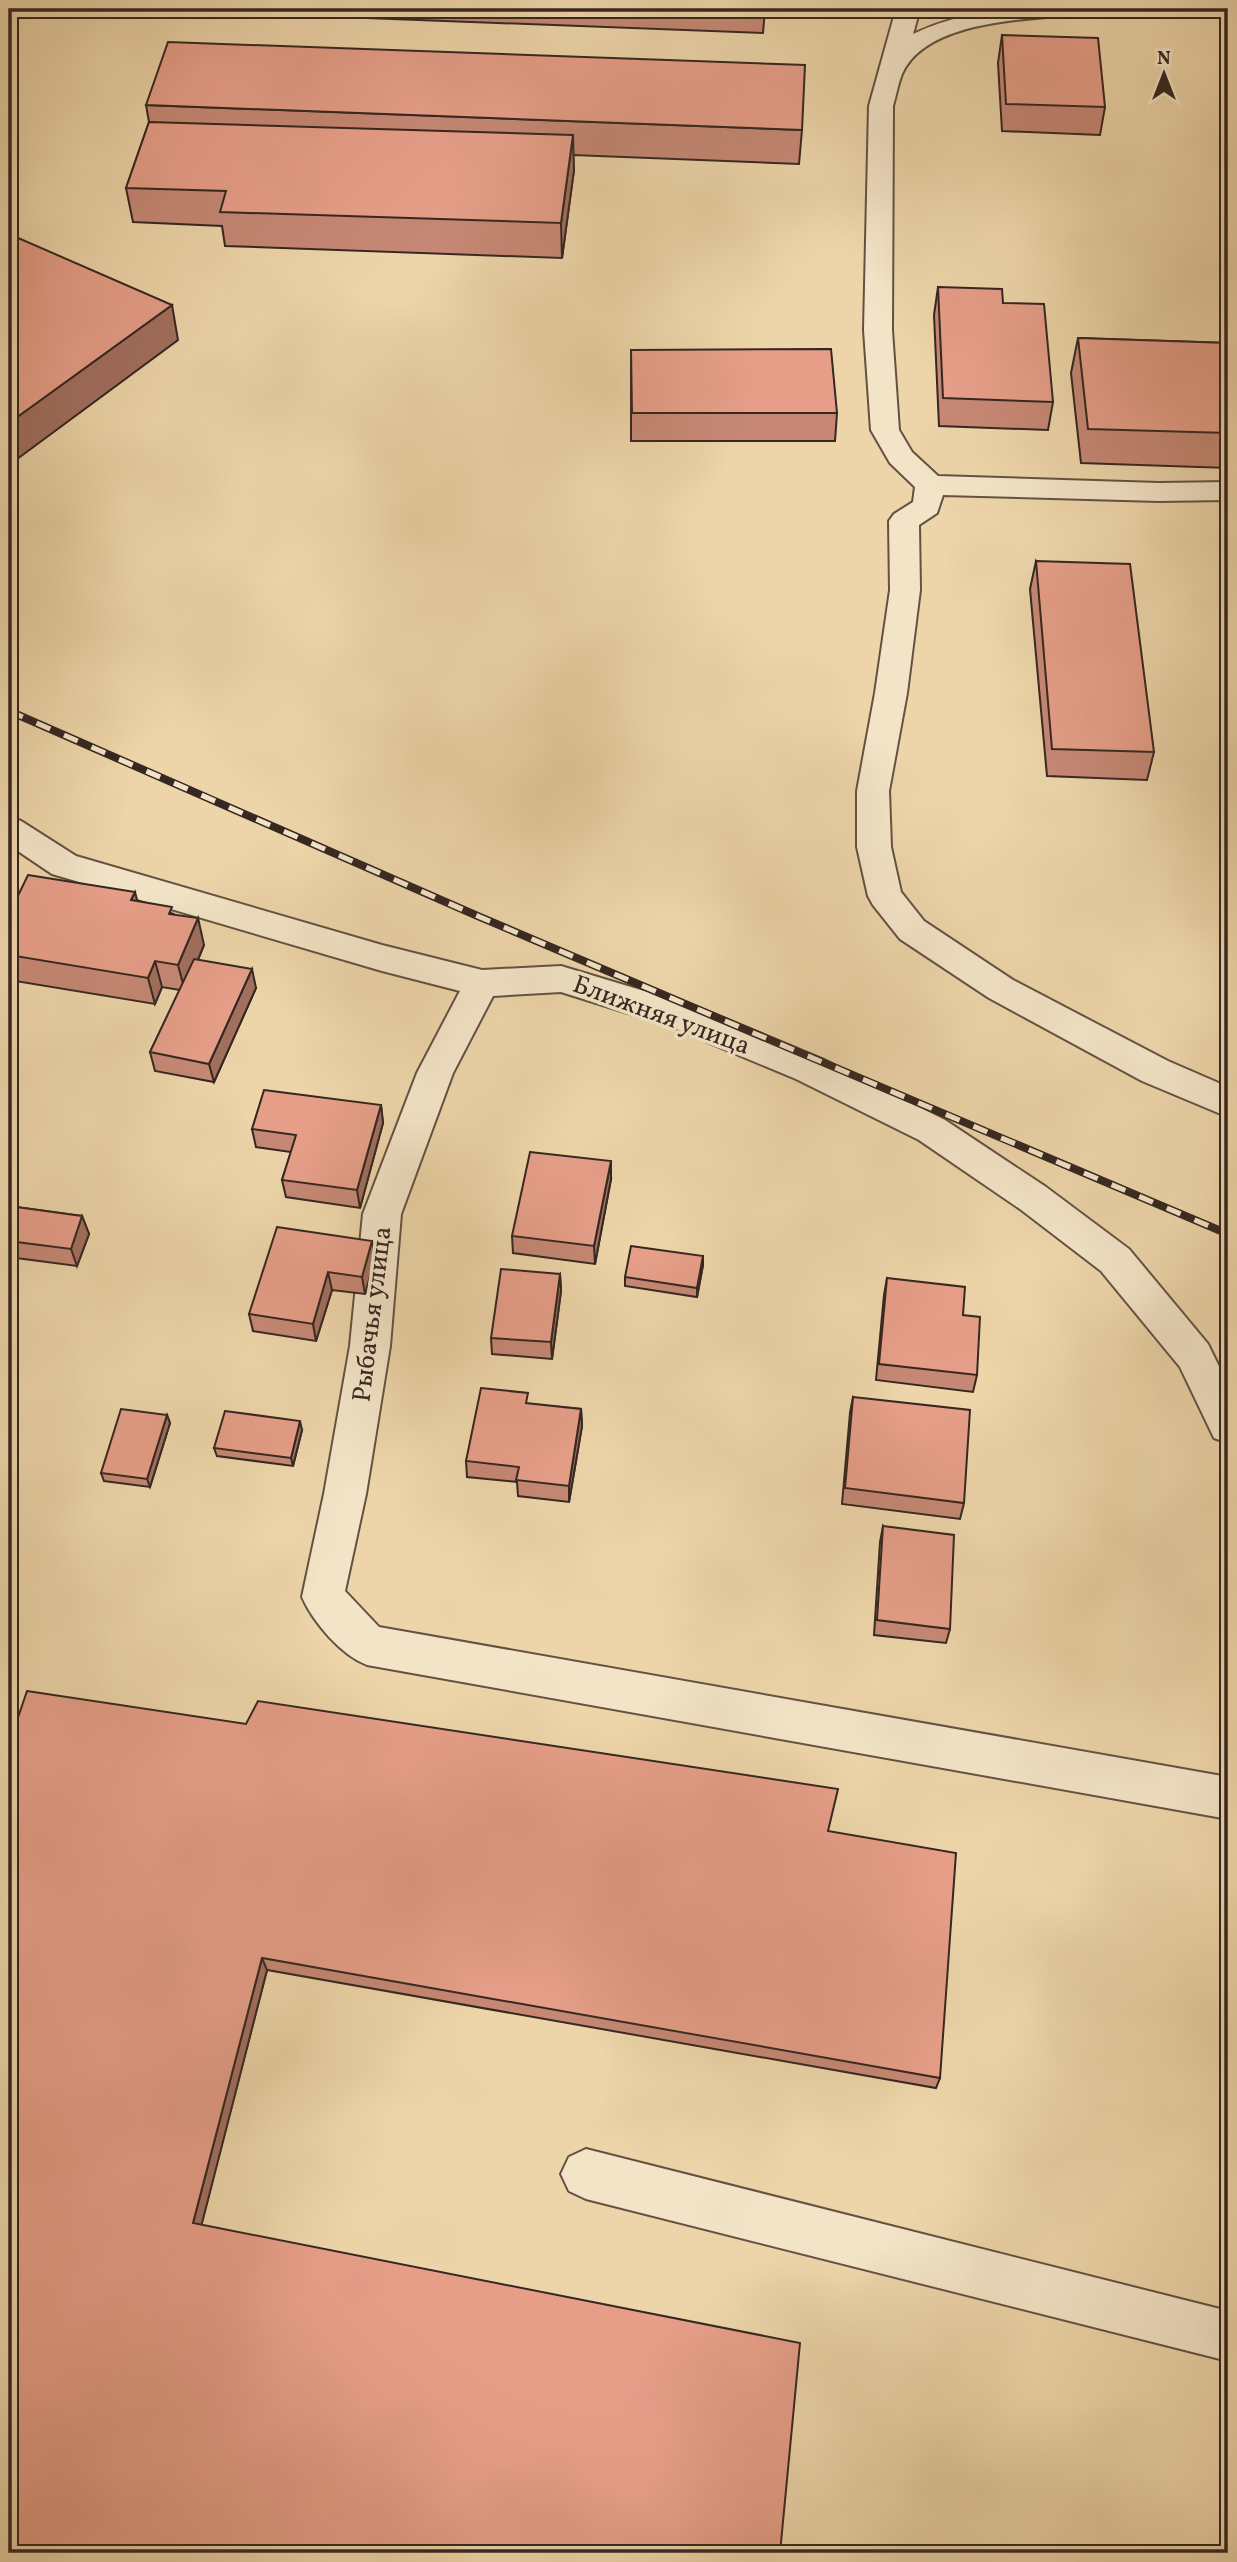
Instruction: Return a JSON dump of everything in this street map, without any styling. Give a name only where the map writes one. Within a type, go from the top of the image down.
[{"type":"street","points":[[908,9],[881,106],[878,330],[886,430],[900,457],[930,485],[1159,492],[1228,491]]},
{"type":"street","points":[[893,69],[916,42],[958,25],[1012,13],[1060,9]]},
{"type":"street","points":[[930,485],[927,506],[904,521],[905,590],[891,693],[873,791],[874,847],[885,896],[912,930],[1001,989],[1155,1071],[1228,1103]]},
{"type":"street","name":"Ближняя улица","points":[[9,829],[64,865],[382,958],[482,983],[561,979],[681,1016],[809,1069],[932,1130],[1032,1198],[1115,1260],[1194,1356],[1228,1426]]},
{"type":"street","name":"Рыбачья улица","points":[[482,983],[435,1073],[382,1214],[370,1346],[345,1494],[323,1597],[367,1645],[1228,1798]]},
{"type":"street","points":[[586,2175],[1228,2336]]},
{"type":"building","points":[[1002,35],[1098,38],[1105,107],[1006,104]]},
{"type":"building","points":[[168,42],[805,65],[802,130],[146,105]]},
{"type":"building","points":[[149,122],[573,135],[561,223],[220,212],[226,191],[126,188]]},
{"type":"building","points":[[9,234],[172,305],[9,423]]},
{"type":"building","points":[[938,287],[1002,289],[1003,303],[1044,304],[1053,402],[943,398]]},
{"type":"building","points":[[1078,338],[1228,343],[1228,433],[1088,429]]},
{"type":"building","points":[[831,349],[837,413],[632,413],[631,350]]},
{"type":"building","points":[[1036,561],[1130,564],[1154,752],[1052,749]]},
{"type":"building","points":[[28,875],[135,892],[131,900],[172,907],[169,914],[198,918],[178,965],[155,961],[148,978],[9,955],[9,914]]},
{"type":"building","points":[[194,959],[252,969],[209,1064],[150,1052]]},
{"type":"building","points":[[264,1090],[381,1105],[357,1190],[282,1180],[296,1135],[252,1129]]},
{"type":"building","points":[[530,1152],[611,1161],[594,1246],[512,1236]]},
{"type":"building","points":[[9,1206],[82,1216],[71,1249],[9,1241]]},
{"type":"building","points":[[277,1227],[372,1241],[362,1277],[328,1272],[313,1324],[249,1314]]},
{"type":"building","points":[[631,1246],[703,1256],[697,1288],[625,1277]]},
{"type":"building","points":[[501,1269],[560,1274],[551,1342],[491,1338]]},
{"type":"building","points":[[887,1278],[965,1287],[963,1315],[980,1317],[977,1375],[879,1364]]},
{"type":"building","points":[[481,1388],[528,1393],[526,1403],[581,1409],[569,1486],[516,1480],[519,1467],[466,1461]]},
{"type":"building","points":[[853,1397],[970,1410],[964,1503],[845,1488]]},
{"type":"building","points":[[121,1409],[167,1415],[147,1479],[101,1473]]},
{"type":"building","points":[[225,1411],[300,1421],[291,1458],[214,1448]]},
{"type":"building","points":[[883,1526],[954,1535],[950,1629],[877,1620]]},
{"type":"building","points":[[27,1691],[246,1724],[258,1701],[838,1789],[828,1831],[956,1853],[940,2078],[262,1958],[193,2223],[800,2343],[780,2553],[9,2553],[9,1744]]},
{"type":"railway","points":[[9,711],[480,917],[1228,1234]]}]
